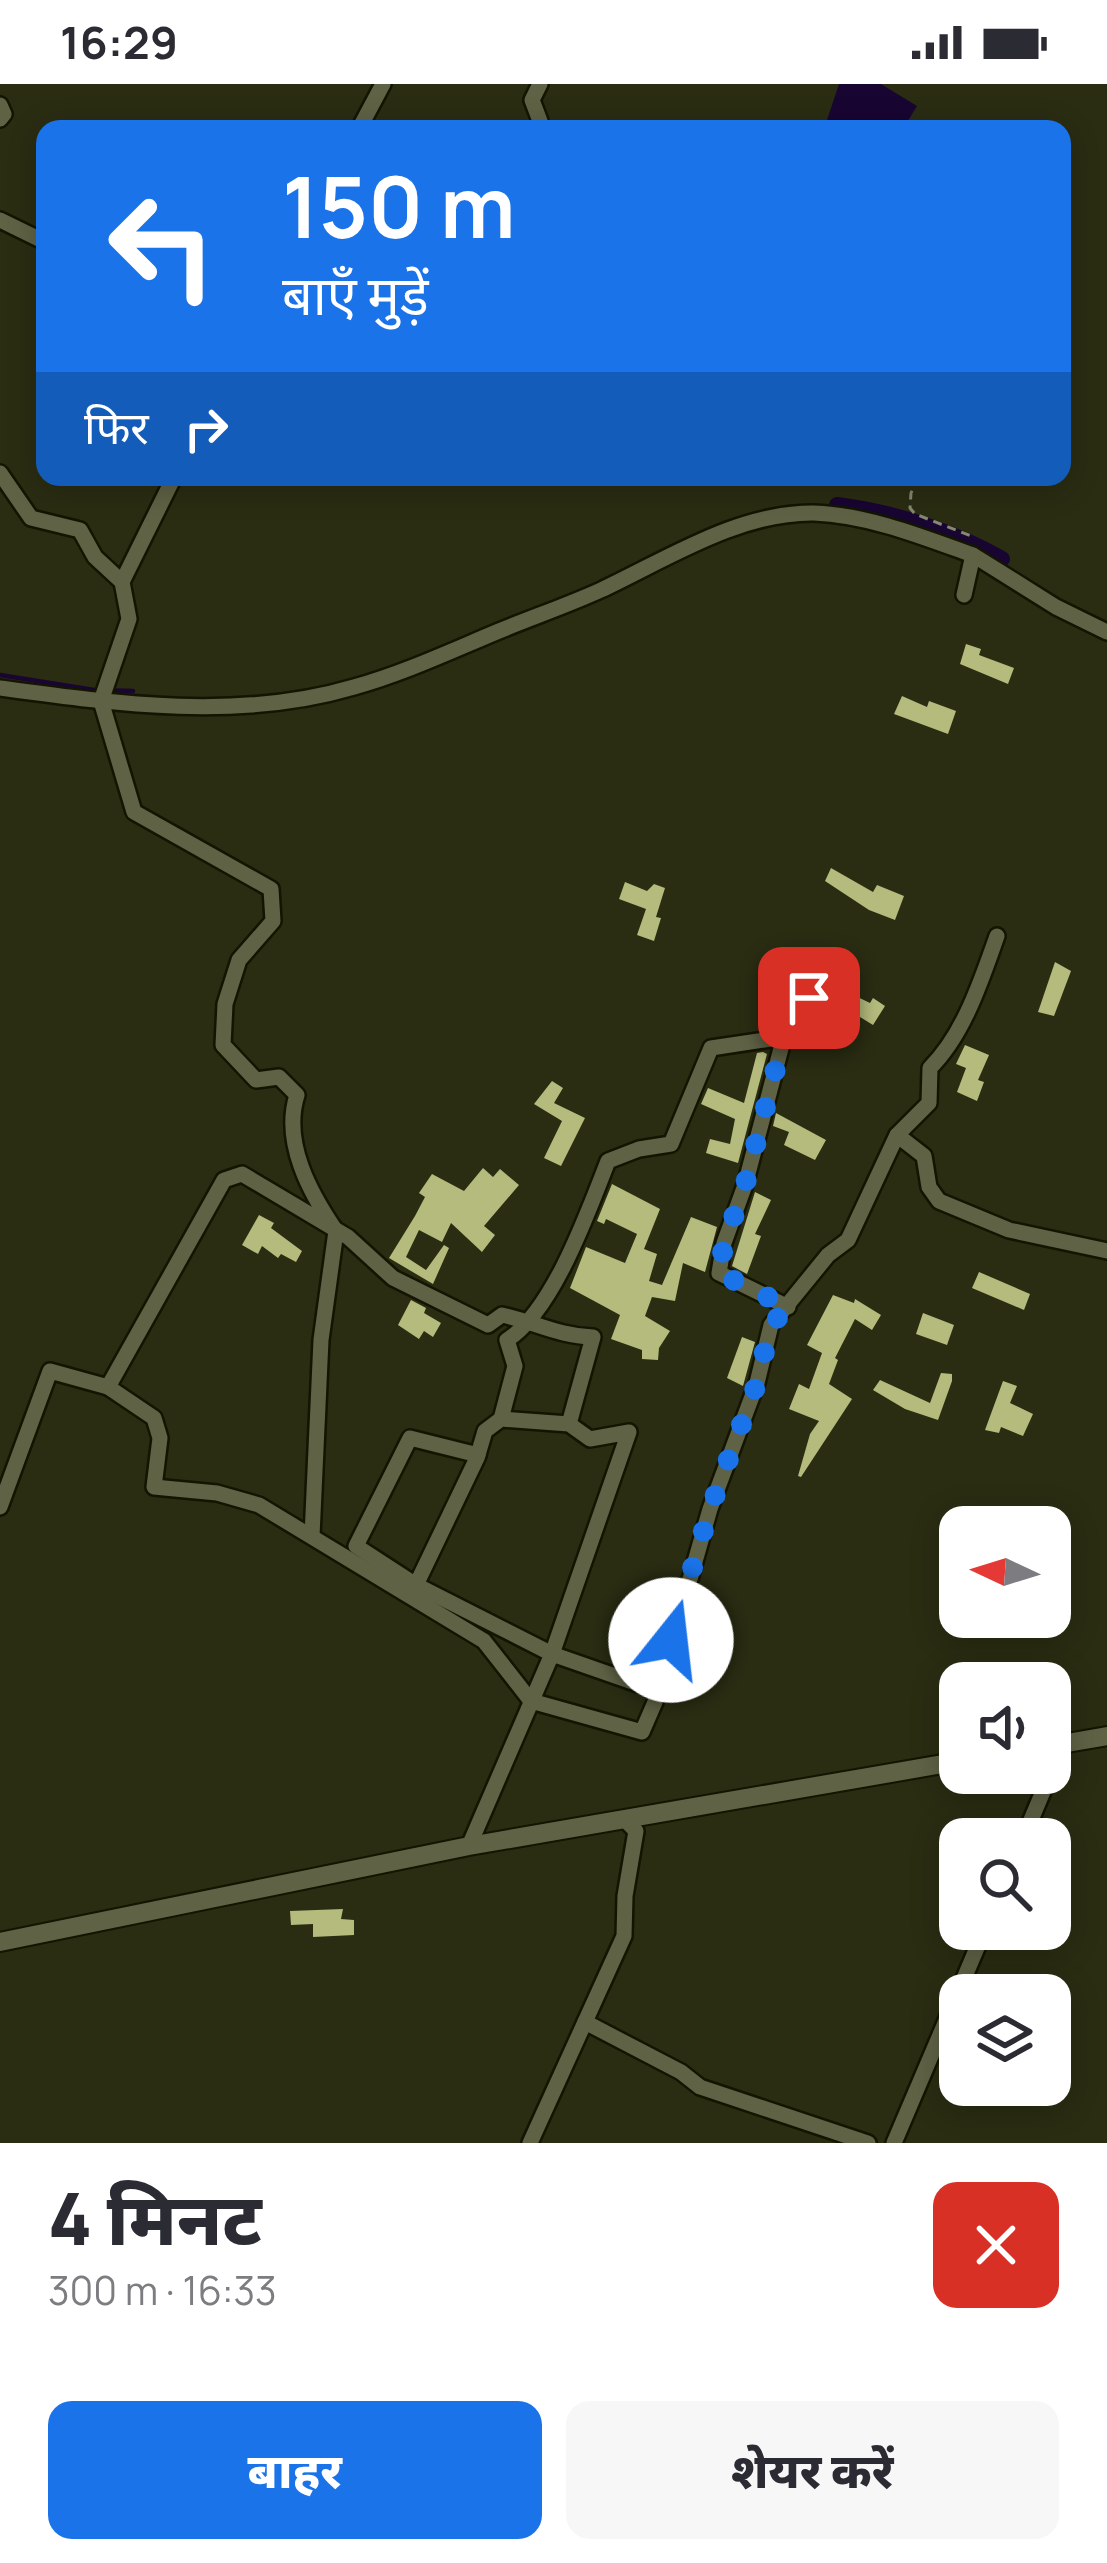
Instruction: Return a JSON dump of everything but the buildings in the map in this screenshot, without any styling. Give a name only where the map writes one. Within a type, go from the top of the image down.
[{"type":"street","points":[[363,120],[383,84]]},
{"type":"street","points":[[540,120],[532,100],[541,84]]},
{"type":"street","points":[[0,105],[4,114],[0,119]]},
{"type":"street","points":[[0,220],[36,238]]},
{"type":"street","points":[[0,473],[31,518],[80,530],[95,557],[122,582],[130,620],[102,694],[134,812],[271,889],[273,921],[239,960],[225,1004],[223,1045],[256,1080],[279,1077],[297,1095],[291,1114],[307,1188],[336,1231],[321,1340],[312,1535]]},
{"type":"street","points":[[122,582],[170,486]]},
{"type":"street","points":[[0,688],[252,707],[354,687],[594,593],[737,527],[817,513],[975,548],[1056,607],[1107,632]]},
{"type":"street","points":[[964,595],[975,548]]},
{"type":"street","points":[[0,1507],[50,1371],[108,1387],[154,1418],[160,1438],[154,1487],[217,1493],[259,1505],[484,1641],[531,1701],[642,1732],[710,1509],[757,1383],[771,1325],[828,1256],[848,1240],[897,1135],[929,1103],[930,1068],[942,1056],[978,989],[997,936]]},
{"type":"street","points":[[788,1307],[719,1273],[784,1037],[809,998]]},
{"type":"street","points":[[416,1585],[485,1431],[501,1419],[514,1366],[507,1340],[526,1328],[560,1271],[608,1161],[671,1144],[711,1048],[784,1037]]},
{"type":"street","points":[[897,1135],[924,1156],[929,1187],[939,1201],[1009,1230],[1107,1251]]},
{"type":"street","points":[[108,1387],[224,1180],[242,1174],[336,1231],[393,1278],[488,1325],[502,1315],[563,1336],[593,1337],[569,1424]]},
{"type":"street","points":[[469,1846],[552,1654],[629,1432],[590,1439],[569,1424],[501,1419]]},
{"type":"street","points":[[478,1454],[410,1438],[356,1546],[416,1585],[552,1654],[638,1684],[662,1677]]},
{"type":"street","points":[[1071,1742],[1107,1736]]},
{"type":"street","points":[[0,1942],[469,1846],[939,1765]]},
{"type":"street","points":[[530,2143],[624,1936],[636,1831],[624,1819]]},
{"type":"street","points":[[895,2143],[976,1950]]},
{"type":"street","points":[[585,2022],[681,2072],[700,2087],[868,2143]]},
{"type":"path","points":[[914,486],[910,508],[915,514],[975,548]]},
{"type":"shaded area","points":[[839,84],[881,84],[917,106],[908,120],[827,120]]},
{"type":"waterway","points":[[837,505],[922,524],[1002,559]]},
{"type":"waterway","points":[[0,675],[94,690],[133,691]]},
{"type":"route","points":[[671,1640],[710,1509],[757,1383],[771,1325],[788,1307],[719,1273],[784,1037],[809,998]]}]
